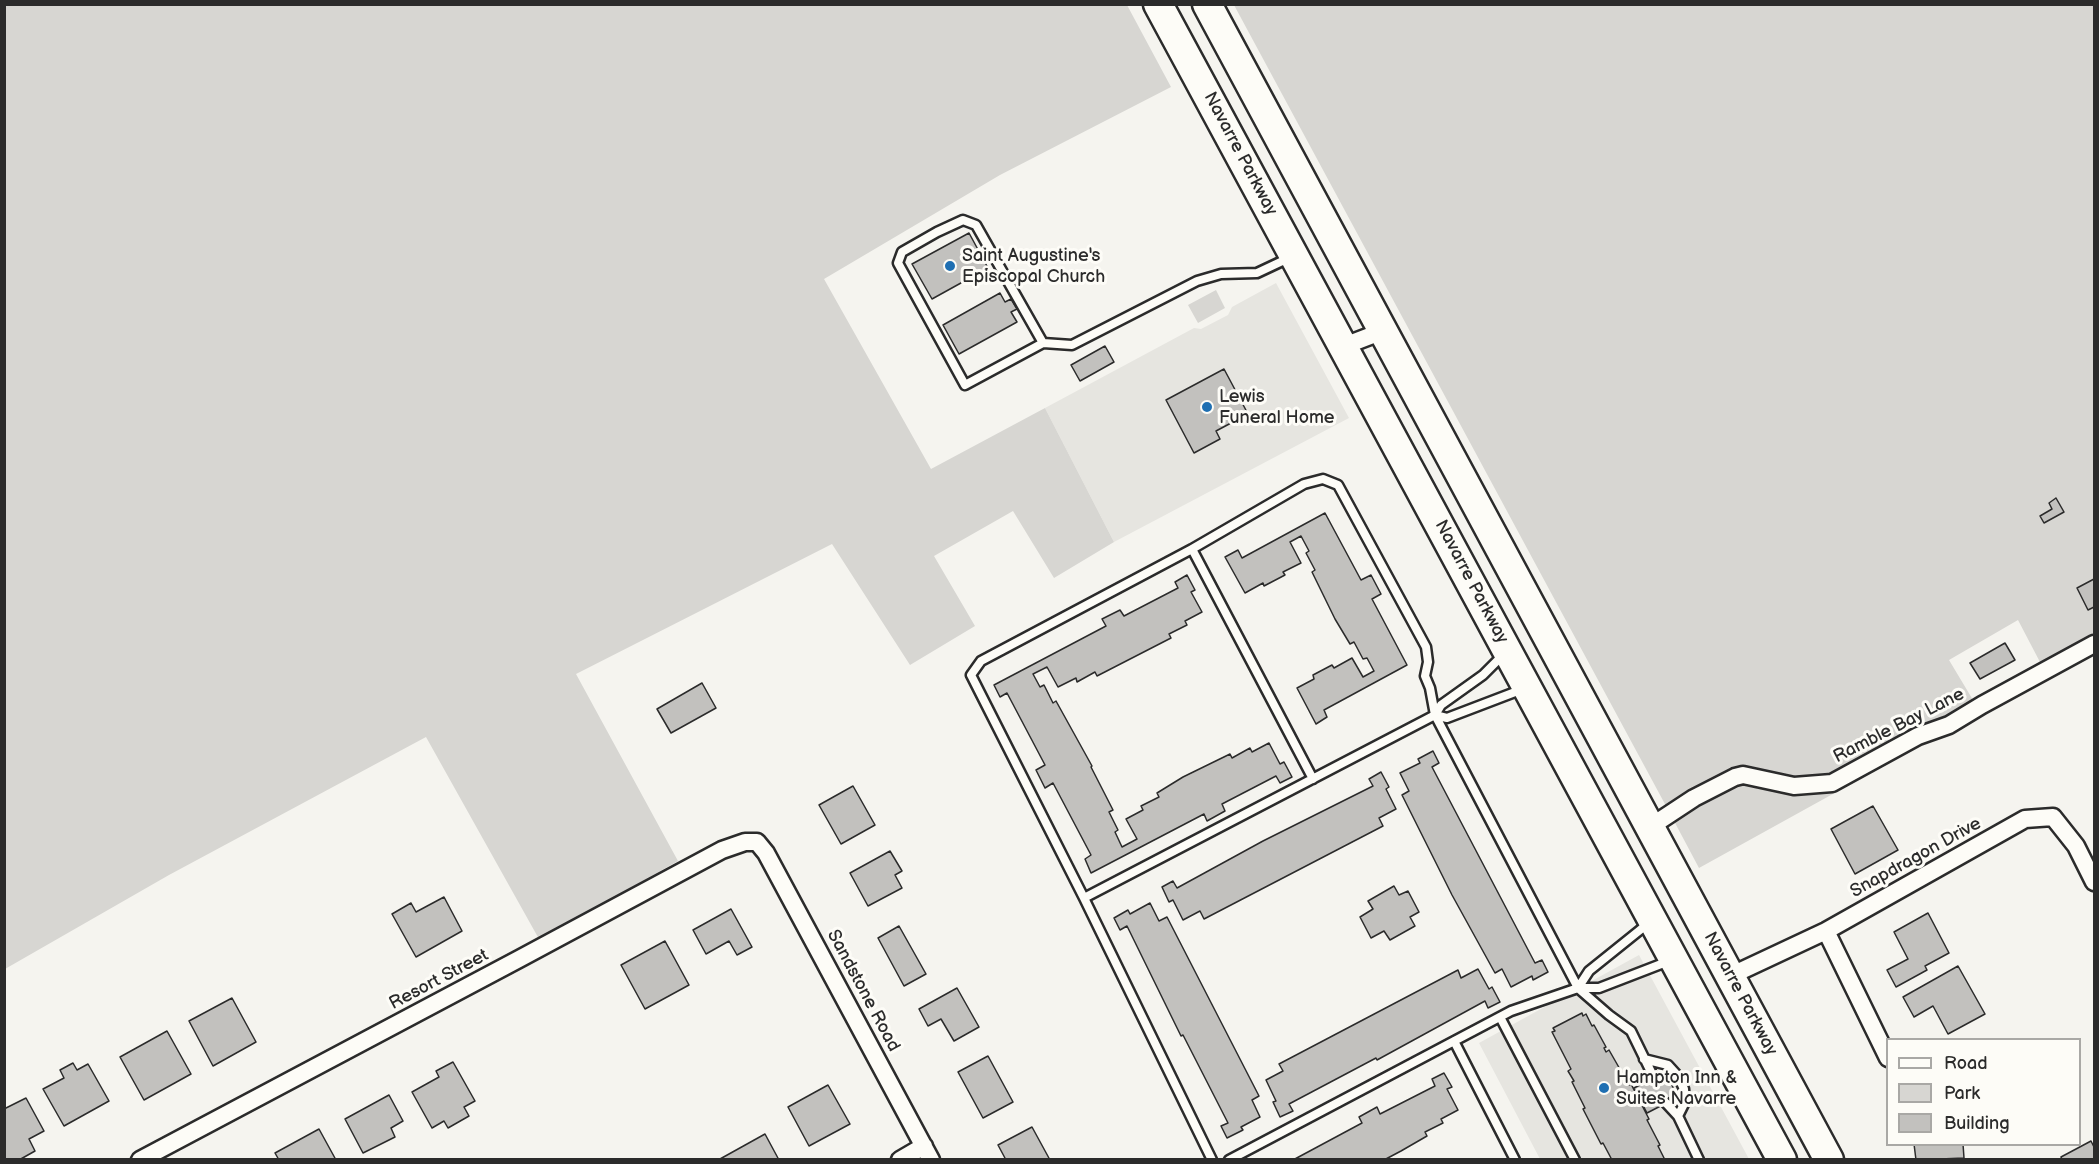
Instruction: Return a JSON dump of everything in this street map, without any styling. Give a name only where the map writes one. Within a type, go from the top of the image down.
[{"type":"highway","name":"Navarre Parkway","points":[[1158,4],[1782,1160]]},
{"type":"highway","name":"Navarre Parkway","points":[[1207,4],[1829,1160]]},
{"type":"street","points":[[1344,346],[1383,331]]},
{"type":"street","name":"Ramble Bay Lane","points":[[1650,827],[1694,798],[1743,775],[1794,786],[1832,783],[1918,736],[1949,725],[2094,644]]},
{"type":"street","name":"Snapdragon Drive","points":[[1730,976],[1826,931],[2025,819],[2053,817],[2076,846],[2094,882]]},
{"type":"street","name":"Resort Street","points":[[140,1160],[722,850],[745,842],[757,842]]},
{"type":"street","name":"Sandstone Road","points":[[757,842],[772,863],[928,1153]]},
{"type":"street","points":[[1826,931],[1886,1056]]},
{"type":"street","points":[[900,1160],[928,1153]]},
{"type":"lane","points":[[1043,343],[976,225],[963,220],[902,252],[898,263],[965,385],[1043,343],[1072,345],[1197,281],[1221,274],[1257,273],[1294,256]]},
{"type":"lane","points":[[1212,1160],[1084,898],[971,675],[981,661],[1192,549],[1304,484],[1323,479],[1338,485],[1426,646],[1428,663],[1425,676],[1431,688],[1435,715],[1578,988],[1631,1031],[1653,1076]]},
{"type":"lane","points":[[1192,549],[1313,779]]},
{"type":"lane","points":[[1084,898],[1435,715],[1441,705],[1483,675],[1508,651]]},
{"type":"lane","points":[[1435,715],[1448,718],[1526,687]]},
{"type":"lane","points":[[1578,988],[1589,971],[1653,920]]},
{"type":"lane","points":[[1228,1160],[1511,1011],[1578,988],[1599,988],[1674,959]]},
{"type":"lane","points":[[1500,1017],[1575,1160]]},
{"type":"lane","points":[[1454,1041],[1515,1160]]},
{"type":"lane","points":[[1644,1059],[1668,1065],[1678,1076],[1684,1089],[1685,1102],[1678,1116]]},
{"type":"lane","points":[[1666,1103],[1678,1116],[1699,1160]]},
{"type":"shaded area","points":[[1276,283],[1349,418],[1114,542],[1045,408],[1194,328],[1201,329],[1228,315],[1232,307]]},
{"type":"shaded area","points":[[1639,955],[1749,1159],[1540,1159],[1479,1043]]},
{"type":"green space","points":[[5,5],[1127,5],[1171,87],[1000,175],[824,279],[931,469],[1045,408],[1114,542],[1054,578],[1013,511],[934,556],[975,626],[910,665],[832,544],[576,674],[678,861],[539,939],[426,737],[169,875],[5,969]]},
{"type":"green space","points":[[1234,5],[2094,5],[2094,634],[2041,664],[2018,620],[1949,660],[1973,700],[1946,718],[1914,729],[1830,774],[1796,777],[1741,767],[1731,769],[1690,790],[1666,806]]},
{"type":"green space","points":[[1216,290],[1225,308],[1198,323],[1188,305]]},
{"type":"green space","points":[[1925,743],[1699,868],[1674,821],[1698,805],[1741,785],[1792,795],[1836,790]]},
{"type":"building","name":"Saint Augustine's Episcopal Church","points":[[969,233],[988,268],[932,299],[912,264]]},
{"type":"building","name":"Saint Augustine's Episcopal Church","points":[[1000,293],[1005,302],[1011,299],[1017,309],[1011,312],[1017,322],[959,354],[943,325]]},
{"type":"building","points":[[1105,346],[1114,362],[1080,381],[1071,365]]},
{"type":"building","name":"Lewis Funeral Home","points":[[1224,369],[1248,414],[1216,431],[1220,439],[1194,453],[1166,400]]},
{"type":"building","points":[[2056,498],[2064,512],[2044,523],[2040,516],[2052,509],[2049,503]]},
{"type":"building","points":[[1325,513],[1361,580],[1371,575],[1381,594],[1372,599],[1407,665],[1324,710],[1327,717],[1316,724],[1297,688],[1314,679],[1313,675],[1332,665],[1334,668],[1352,658],[1363,677],[1374,671],[1367,658],[1363,659],[1354,642],[1350,644],[1335,619],[1312,572],[1315,570],[1306,553],[1309,551],[1301,536],[1290,542],[1301,563],[1283,572],[1285,575],[1245,593],[1225,557],[1238,550],[1242,558]]},
{"type":"building","points":[[1187,575],[1195,590],[1191,592],[1202,612],[1185,621],[1187,625],[1169,634],[1171,638],[1097,676],[1095,672],[1077,682],[1076,678],[1058,687],[1047,667],[1033,674],[1040,687],[1044,685],[1053,703],[1056,701],[1092,766],[1113,810],[1109,812],[1118,830],[1115,832],[1122,847],[1137,839],[1126,819],[1143,810],[1141,806],[1159,797],[1157,793],[1183,777],[1230,754],[1232,758],[1250,748],[1252,752],[1269,743],[1280,764],[1284,762],[1292,777],[1280,783],[1276,776],[1222,804],[1225,811],[1207,821],[1204,814],[1091,873],[1085,859],[1091,855],[1053,783],[1045,788],[1036,770],[1045,765],[1007,693],[1000,697],[994,685],[1106,626],[1102,619],[1120,610],[1124,616],[1178,588],[1175,582]]},
{"type":"building","points":[[2094,579],[2094,607],[2088,610],[2077,588]]},
{"type":"building","points":[[2005,643],[2015,660],[1980,679],[1970,663]]},
{"type":"building","points":[[702,683],[716,708],[671,733],[657,709]]},
{"type":"building","points":[[1433,751],[1439,763],[1432,767],[1535,963],[1542,960],[1548,972],[1533,980],[1532,976],[1511,987],[1502,969],[1495,973],[1452,895],[1402,795],[1409,791],[1400,773],[1420,763],[1418,759]]},
{"type":"building","points":[[1381,772],[1396,809],[1379,818],[1383,826],[1204,919],[1200,911],[1183,920],[1173,900],[1169,902],[1162,887],[1173,881],[1177,888],[1263,841],[1373,786],[1369,779]]},
{"type":"building","points":[[853,786],[875,825],[841,844],[819,805]]},
{"type":"building","points":[[1873,806],[1898,850],[1855,874],[1831,829]]},
{"type":"building","points":[[890,851],[902,871],[895,875],[902,888],[868,906],[850,873]]},
{"type":"building","points":[[1394,886],[1399,895],[1408,891],[1419,912],[1410,917],[1415,926],[1390,940],[1384,931],[1371,938],[1360,917],[1373,909],[1368,901]]},
{"type":"building","points":[[444,897],[462,931],[416,957],[392,914],[411,903],[416,912]]},
{"type":"building","points":[[1150,903],[1159,921],[1167,917],[1259,1096],[1252,1100],[1260,1117],[1241,1127],[1243,1130],[1227,1138],[1221,1126],[1228,1123],[1183,1035],[1181,1036],[1127,926],[1120,930],[1114,918],[1128,910],[1130,914]]},
{"type":"building","points":[[731,909],[752,947],[737,955],[729,941],[706,954],[693,930]]},
{"type":"building","points":[[1928,913],[1949,953],[1925,966],[1927,970],[1896,987],[1887,970],[1908,959],[1894,932]]},
{"type":"building","points":[[899,926],[926,974],[904,986],[878,938]]},
{"type":"building","points":[[665,941],[689,985],[645,1009],[621,965]]},
{"type":"building","points":[[1958,966],[1985,1014],[1948,1034],[1933,1006],[1914,1017],[1903,997]]},
{"type":"building","points":[[1478,969],[1489,989],[1492,987],[1500,1002],[1488,1008],[1485,1001],[1377,1060],[1376,1058],[1289,1104],[1293,1111],[1280,1117],[1273,1102],[1276,1101],[1266,1080],[1283,1071],[1279,1064],[1458,970],[1461,978]]},
{"type":"building","points":[[957,988],[979,1027],[954,1041],[941,1019],[928,1026],[919,1009]]},
{"type":"building","points":[[232,998],[256,1042],[213,1066],[189,1021]]},
{"type":"building","name":"Hampton Inn & Suites Navarre","points":[[1582,1013],[1583,1016],[1586,1014],[1592,1026],[1594,1025],[1606,1047],[1604,1048],[1606,1052],[1609,1050],[1629,1085],[1631,1084],[1649,1119],[1647,1120],[1665,1160],[1612,1160],[1603,1143],[1601,1144],[1572,1082],[1574,1081],[1568,1071],[1571,1069],[1552,1032],[1555,1031],[1553,1028]]},
{"type":"building","points":[[167,1031],[191,1074],[144,1100],[120,1057]]},
{"type":"building","points":[[988,1056],[1013,1102],[983,1118],[958,1072]]},
{"type":"building","points":[[453,1062],[475,1101],[464,1107],[469,1116],[448,1128],[444,1121],[432,1128],[412,1092],[439,1077],[436,1071]]},
{"type":"building","points":[[73,1063],[77,1070],[88,1064],[109,1101],[64,1126],[43,1089],[64,1078],[60,1070]]},
{"type":"building","points":[[1665,1072],[1678,1097],[1647,1113],[1634,1088]]},
{"type":"building","points":[[1444,1073],[1452,1087],[1447,1089],[1458,1110],[1441,1119],[1443,1123],[1425,1132],[1427,1136],[1401,1151],[1384,1160],[1293,1160],[1362,1123],[1359,1117],[1377,1107],[1380,1114],[1435,1086],[1432,1079]]},
{"type":"building","points":[[828,1085],[850,1124],[809,1146],[788,1107]]},
{"type":"building","points":[[389,1095],[403,1121],[391,1128],[395,1137],[363,1153],[345,1119]]},
{"type":"building","points":[[26,1098],[44,1131],[29,1139],[35,1151],[19,1160],[4,1160],[4,1109]]},
{"type":"building","points":[[1032,1127],[1050,1160],[1006,1160],[998,1145]]},
{"type":"building","points":[[319,1129],[336,1160],[279,1160],[275,1153]]},
{"type":"building","points":[[765,1134],[779,1160],[720,1160],[720,1159]]},
{"type":"building","points":[[2091,1141],[2094,1147],[2094,1160],[2062,1160],[2061,1157]]},
{"type":"building","points":[[1914,1146],[1963,1146],[1964,1158],[1916,1160]]},
{"type":"place","name":"Saint Augustine's Episcopal Church","points":[[950,266]]},
{"type":"place","name":"Lewis Funeral Home","points":[[1207,407]]},
{"type":"place","name":"Hampton Inn & Suites Navarre","points":[[1604,1088]]}]
